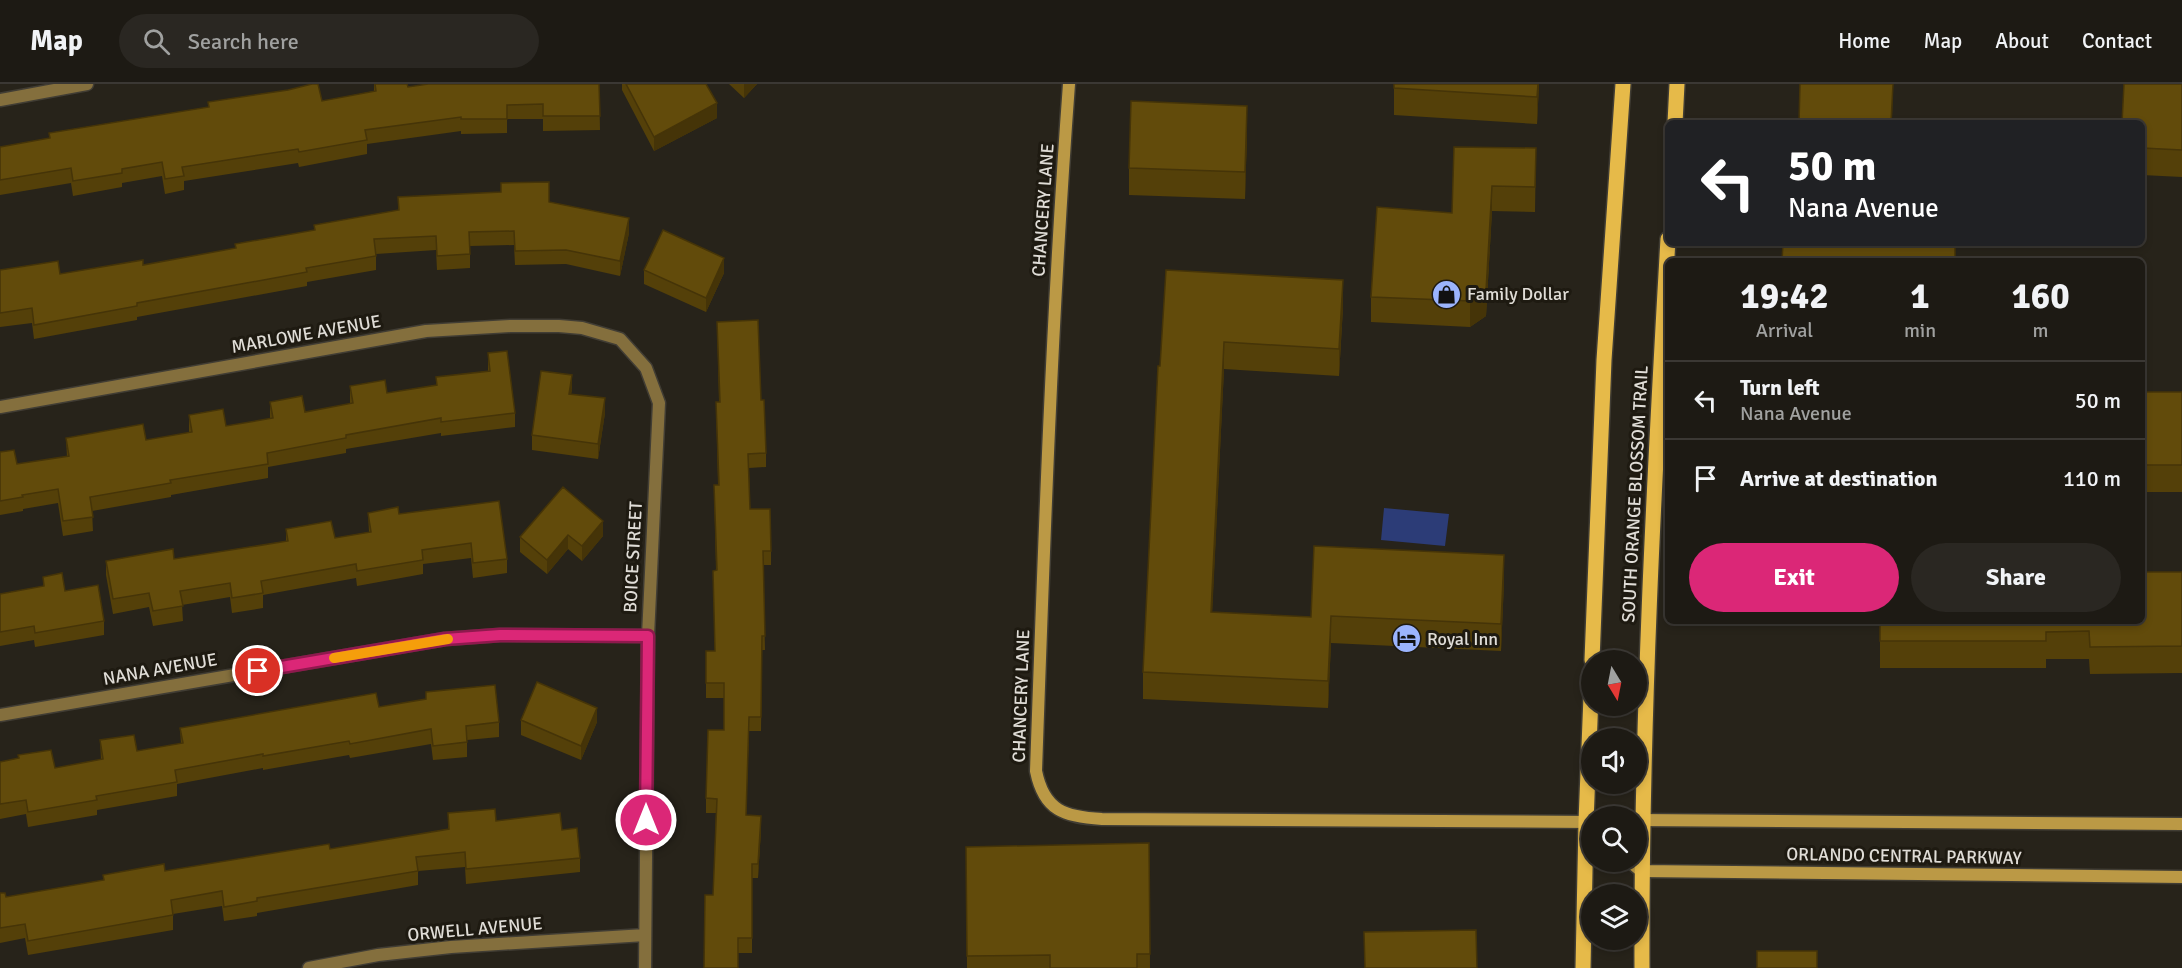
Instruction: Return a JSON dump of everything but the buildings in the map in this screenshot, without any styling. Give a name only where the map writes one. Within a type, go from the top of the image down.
[{"type":"main road","name":"SOUTH ORANGE BLOSSOM TRAIL","points":[[1592,650],[1604,360],[1623,84]]},
{"type":"main road","points":[[1674,120],[1677,84]]},
{"type":"main road","name":"SOUTH ORANGE BLOSSOM TRAIL","points":[[1640,806],[1665,294]]},
{"type":"main road","points":[[1590,806],[1591,716]]},
{"type":"main road","points":[[1583,968],[1588,872]]},
{"type":"main road","name":"SOUTH ORANGE BLOSSOM TRAIL","points":[[1641,872],[1642,968]]},
{"type":"street","points":[[0,100],[87,84]]},
{"type":"street","name":"CHANCERY LANE","points":[[1069,84],[1056,279],[1036,771],[1046,800],[1059,811],[1077,818],[1581,824]]},
{"type":"street","name":"MARLOWE AVENUE","points":[[0,407],[426,331],[510,326],[559,326],[582,328],[620,339]]},
{"type":"street","name":"BOICE STREET","points":[[620,339],[646,368],[659,403],[648,636],[645,968]]},
{"type":"street","name":"NANA AVENUE","points":[[0,715],[445,639],[500,635],[648,636]]},
{"type":"street","name":"ORLANDO CENTRAL PARKWAY","points":[[1647,820],[2182,824]]},
{"type":"street","name":"ORLANDO CENTRAL PARKWAY","points":[[1641,872],[2182,877]]},
{"type":"street","name":"ORWELL AVENUE","points":[[309,968],[451,946],[645,935]]},
{"type":"water","points":[[1384,508],[1449,514],[1445,546],[1381,540]]},
{"type":"slow traffic","points":[[334,658],[448,639]]},
{"type":"place","name":"Family Dollar","points":[[1446,294]]},
{"type":"place","name":"Royal Inn","points":[[1406,639]]},
{"type":"route","points":[[258,671],[445,639],[500,635],[648,636],[646,820]]}]
